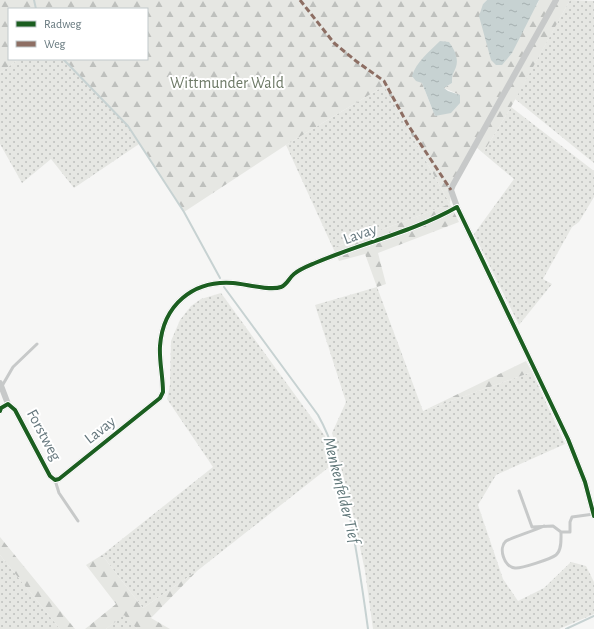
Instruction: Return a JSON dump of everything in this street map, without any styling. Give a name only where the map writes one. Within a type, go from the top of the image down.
[{"type":"street","points":[[556,0],[451,190],[457,208],[568,439],[585,482],[594,515]]},
{"type":"street","name":"Lavay","points":[[55,480],[59,479],[160,398],[163,392],[160,347],[163,328],[176,306],[186,294],[203,285],[222,282],[274,289],[283,287],[293,275],[315,263],[428,222],[457,208]]},
{"type":"street","name":"Forstweg","points":[[1,385],[8,404],[15,410],[50,476],[55,480]]},
{"type":"street","name":"Forstweg","points":[[0,411],[8,404]]},
{"type":"lane","points":[[1,385],[13,367],[37,344]]},
{"type":"lane","points":[[55,480],[59,493],[78,522]]},
{"type":"lane","points":[[519,491],[532,527],[553,526],[562,532],[570,532],[570,522],[572,517],[594,515]]},
{"type":"lane","points":[[544,526],[531,533],[507,541],[502,547],[502,552],[509,566],[521,568],[556,555],[560,549],[562,532]]},
{"type":"green space","name":"Wittmunder Wald","points":[[0,0],[487,0],[483,4],[537,5],[539,0],[570,0],[511,107],[483,153],[476,147],[451,190],[450,204],[384,86],[286,145],[184,212],[128,126],[64,60],[148,60],[148,8],[8,8],[8,60],[18,60],[0,73]],"holes":[[[456,59],[456,66],[452,73],[452,83],[444,88],[460,95],[435,116],[422,83]]]},
{"type":"green space","points":[[570,0],[594,1],[594,163],[515,99]]},
{"type":"green space","points":[[18,60],[64,60],[128,126],[139,144],[74,188],[51,159],[22,183],[0,144],[0,73]]},
{"type":"green space","points":[[384,86],[450,204],[333,248],[286,145]]},
{"type":"green space","points":[[511,107],[594,171],[594,197],[579,222],[572,227],[543,279],[552,284],[519,325],[474,234],[514,179],[483,153]]},
{"type":"green space","points":[[450,204],[459,222],[378,253],[386,284],[377,287],[365,254],[339,261],[333,248]]},
{"type":"green space","points":[[377,287],[423,411],[532,372],[565,444],[496,475],[478,505],[503,579],[518,601],[544,588],[571,562],[586,566],[594,582],[594,614],[559,629],[373,629],[365,571],[352,509],[332,433],[346,402],[315,305]]},
{"type":"green space","points":[[221,293],[325,436],[333,464],[197,571],[143,608],[102,555],[213,467],[167,399],[170,385],[171,341],[180,320],[191,306],[201,299]]},
{"type":"green space","points":[[526,361],[532,372],[423,411]]},
{"type":"green space","points":[[0,537],[75,629],[60,629],[0,555]]},
{"type":"green space","points":[[0,555],[60,629],[0,629]]},
{"type":"green space","points":[[102,555],[143,608],[197,571],[151,618],[170,629],[137,629],[124,615],[106,629],[85,629],[116,604],[86,565]]},
{"type":"green space","points":[[124,614],[137,629],[106,629]]},
{"type":"water","points":[[487,0],[539,0],[512,53],[502,65],[496,65],[491,60],[479,16],[483,4]]},
{"type":"water","points":[[440,41],[449,42],[456,54],[457,64],[452,76],[452,83],[444,88],[460,95],[460,103],[451,113],[435,116],[422,83],[416,81],[412,76],[420,61]]},
{"type":"waterway","points":[[34,0],[36,8]]},
{"type":"waterway","points":[[64,60],[128,126],[184,212],[220,278]]},
{"type":"waterway","name":"Menkenfelder Tief","points":[[224,287],[318,415],[328,435],[344,488],[350,515],[368,629]]},
{"type":"waterway","points":[[566,629],[594,616]]},
{"type":"marked path","points":[[300,0],[334,43],[384,81],[408,125],[451,190]]},
{"type":"cycle path","points":[[0,411],[1,408],[8,404],[15,410],[50,476],[55,480],[59,479],[160,398],[163,392],[160,352],[162,331],[167,318],[174,307],[193,291],[205,286],[219,283],[233,283],[271,288],[281,287],[285,285],[294,274],[307,266],[423,223],[457,207],[568,439],[585,482],[594,516]]}]
